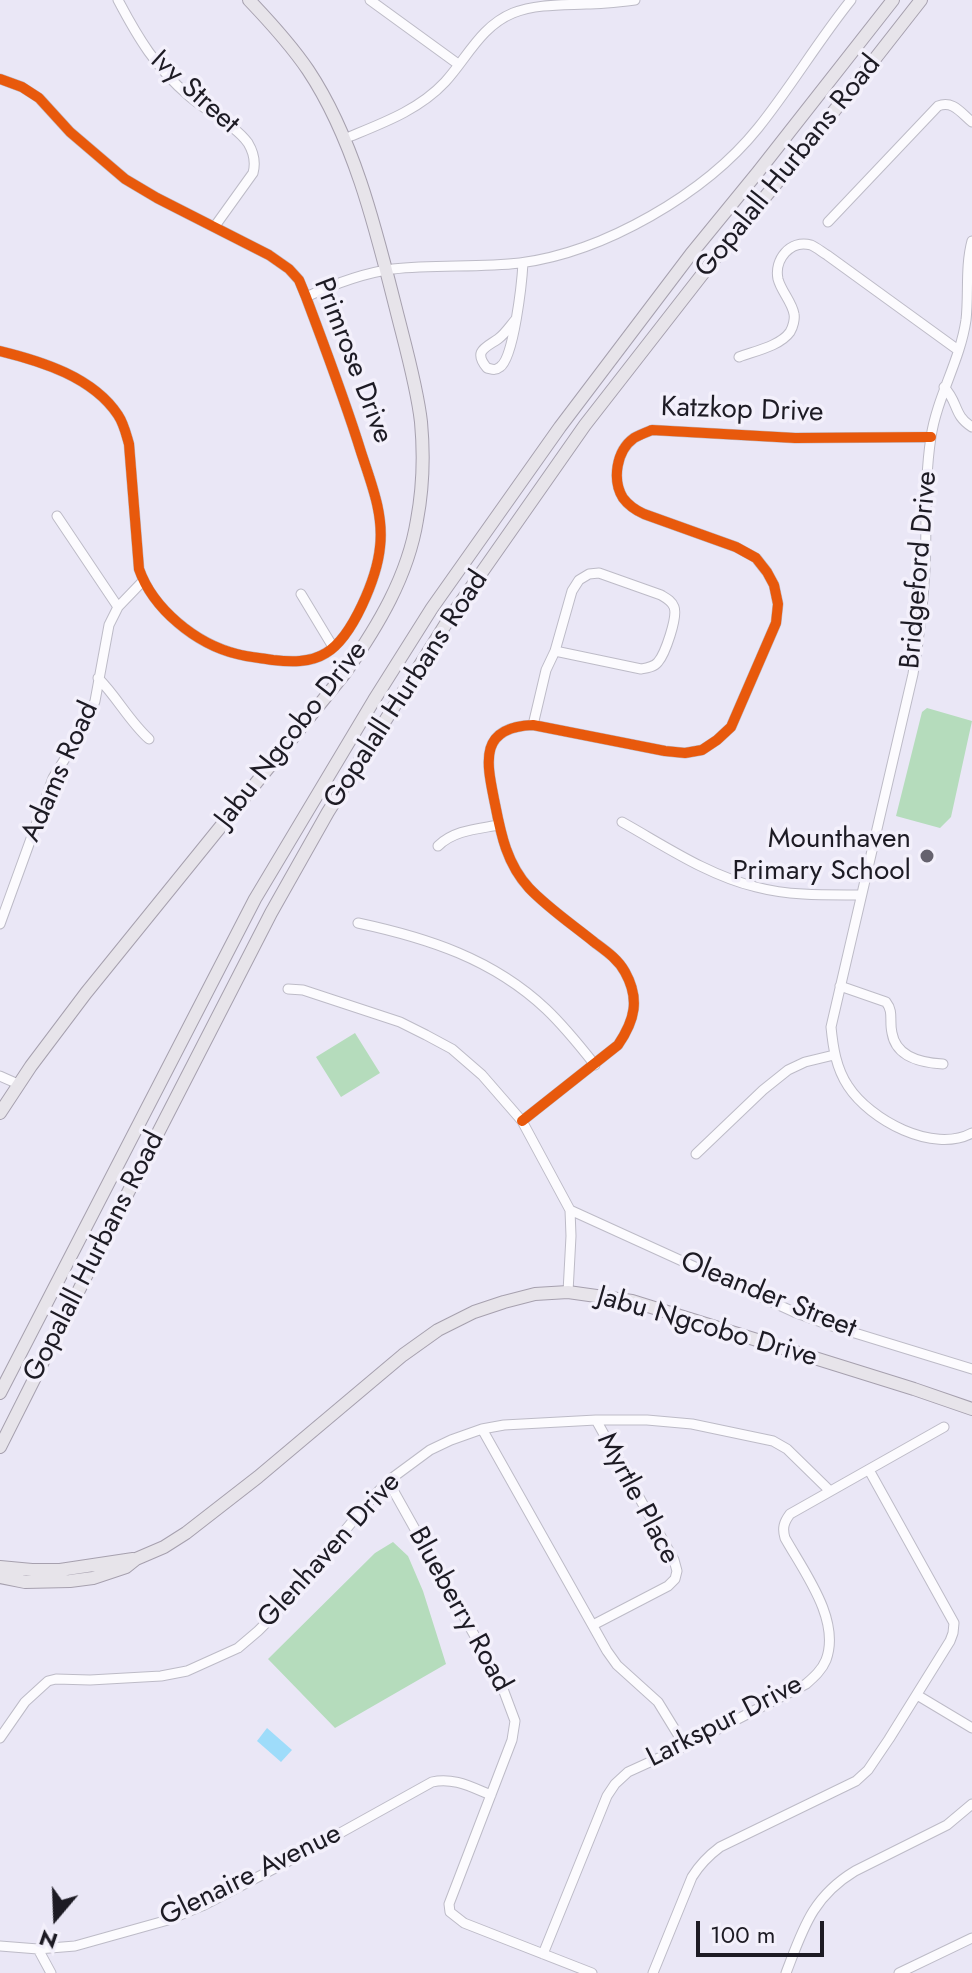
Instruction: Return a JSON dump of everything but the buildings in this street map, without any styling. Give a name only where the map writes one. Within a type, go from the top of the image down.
[{"type":"main road","name":"Jabu Ngcobo Drive","points":[[0,1113],[86,993],[367,642],[404,568],[417,521],[422,472],[421,422],[386,270],[359,181],[344,139],[308,71],[249,0]]},
{"type":"main road","name":"Gopalall Hurbans Road","points":[[0,1393],[255,899],[432,608],[560,427],[893,0]]},
{"type":"main road","name":"Gopalall Hurbans Road","points":[[0,1447],[271,913],[328,812],[431,647],[585,425],[921,0]]},
{"type":"main road","name":"Jabu Ngcobo Drive","points":[[0,1567],[60,1570],[136,1559],[164,1547],[258,1477],[403,1355],[438,1330],[474,1312],[535,1294],[568,1292],[632,1301],[972,1409]]},
{"type":"main road","name":"Jabu Ngcobo Drive","points":[[0,1580],[25,1582],[93,1578],[126,1567],[136,1559]]},
{"type":"street","name":"Ivy Street","points":[[118,0],[148,53],[166,75],[242,136],[251,147],[256,163],[253,173],[215,226]]},
{"type":"street","points":[[370,0],[458,64]]},
{"type":"street","points":[[344,139],[400,116],[421,102],[444,82],[478,38],[513,13],[543,6],[628,0]]},
{"type":"street","name":"Primrose Drive","points":[[306,297],[341,282],[386,270],[523,263],[606,239],[652,215],[694,188],[757,129],[851,0]]},
{"type":"street","name":"Primrose Drive","points":[[0,79],[22,87],[39,98],[70,132],[125,179],[269,255],[299,280],[355,432],[381,521],[380,548],[373,578],[353,622],[333,647]]},
{"type":"street","points":[[828,222],[938,106],[945,103],[952,105],[972,122]]},
{"type":"street","name":"Bridgeford Drive","points":[[972,241],[966,316],[931,437],[920,633],[910,689],[831,1027],[834,1055],[847,1085],[873,1113],[928,1138],[947,1141],[972,1133]]},
{"type":"street","points":[[739,357],[777,342],[790,333],[794,313],[778,280],[778,268],[781,256],[799,245],[811,245],[827,255],[958,350]]},
{"type":"street","points":[[516,319],[496,341],[483,349],[480,355],[487,368],[495,370],[506,359],[516,319],[523,263]]},
{"type":"street","points":[[0,351],[53,367],[99,394],[119,416],[129,444],[139,569],[143,581],[172,618],[193,633],[235,654],[292,662],[314,659],[333,647],[301,594]]},
{"type":"street","points":[[944,387],[952,395],[957,414],[972,427]]},
{"type":"street","name":"Katzkop Drive","points":[[533,725],[665,751],[685,753],[702,750],[731,727],[776,623],[778,604],[774,585],[756,558],[736,547],[630,507],[621,494],[617,476],[618,462],[633,439],[652,430],[795,438],[931,437]]},
{"type":"street","points":[[57,516],[118,607]]},
{"type":"street","points":[[522,1121],[618,1045],[628,1030],[634,1011],[634,995],[619,962],[528,887],[513,866],[505,850],[488,772],[490,748],[507,729],[533,725],[546,670],[555,651],[572,591],[579,580],[599,573],[661,595],[670,600],[676,610],[675,621],[659,662],[651,667],[641,669],[555,651]]},
{"type":"street","name":"Adams Road","points":[[0,924],[53,778],[87,723],[95,701],[109,625],[118,607],[143,581]]},
{"type":"street","points":[[98,678],[138,730],[149,739]]},
{"type":"street","points":[[622,822],[708,871],[755,887],[797,894],[861,895]]},
{"type":"street","points":[[438,846],[457,833],[499,825]]},
{"type":"street","points":[[358,923],[421,938],[481,963],[547,1009],[595,1065]]},
{"type":"street","points":[[840,986],[886,1002],[891,1011],[892,1036],[904,1054],[929,1064],[943,1064]]},
{"type":"street","points":[[288,989],[303,990],[400,1022],[452,1049],[482,1075],[522,1121],[570,1210],[568,1292]]},
{"type":"street","points":[[696,1154],[788,1070],[834,1055]]},
{"type":"street","points":[[0,1076],[18,1084]]},
{"type":"street","name":"Oleander Street","points":[[570,1210],[794,1312],[972,1369]]},
{"type":"street","name":"Glenhaven Drive","points":[[0,1738],[25,1702],[48,1681],[161,1676],[187,1671],[238,1648],[275,1614],[388,1481],[430,1450],[482,1429],[596,1420],[692,1424],[773,1441],[787,1449],[830,1491]]},
{"type":"street","name":"Myrtle Place","points":[[593,1625],[668,1586],[675,1579],[677,1571],[660,1532],[596,1420]]},
{"type":"street","name":"Larkspur Drive","points":[[543,1954],[607,1796],[615,1784],[628,1772],[806,1684],[821,1670],[830,1643],[829,1624],[821,1603],[785,1538],[783,1530],[790,1514],[944,1427]]},
{"type":"street","points":[[482,1429],[607,1651],[617,1665],[658,1702],[685,1746]]},
{"type":"street","points":[[653,1973],[699,1865],[720,1847],[856,1781],[868,1770],[950,1641],[954,1623],[869,1470]]},
{"type":"street","name":"Blueberry Road","points":[[388,1481],[500,1681],[515,1721],[512,1740],[449,1904],[450,1912],[464,1923],[592,1973]]},
{"type":"street","points":[[917,1695],[972,1728]]},
{"type":"street","name":"Glenaire Avenue","points":[[0,1946],[38,1949],[75,1946],[168,1920],[306,1852],[432,1782],[456,1781],[491,1795]]},
{"type":"street","points":[[786,1973],[813,1910],[833,1886],[855,1871],[947,1825],[972,1804]]},
{"type":"street","points":[[899,1973],[972,1938]]},
{"type":"street","points":[[38,1949],[51,1973]]},
{"type":"green space","points":[[927,708],[972,721],[951,817],[940,828],[896,816],[922,712]]},
{"type":"green space","points":[[355,1033],[380,1073],[341,1097],[316,1057]]},
{"type":"green space","points":[[393,1542],[408,1556],[423,1591],[446,1664],[335,1728],[268,1659],[375,1553]]},
{"type":"water","points":[[267,1728],[292,1750],[281,1762],[257,1741]]},
{"type":"cycle path","points":[[0,79],[22,87],[39,98],[70,132],[125,179],[269,255],[299,280],[348,413],[380,523],[378,560],[369,590],[354,620],[336,645],[313,659],[273,660],[222,649],[178,623],[154,598],[139,569],[129,444],[118,415],[95,390],[65,372],[0,351]]},
{"type":"cycle path","points":[[522,1121],[618,1045],[632,1018],[634,1000],[630,982],[619,963],[544,902],[515,869],[497,816],[490,775],[490,750],[494,740],[515,727],[533,725],[665,751],[685,753],[702,750],[731,727],[776,623],[778,604],[774,585],[756,558],[736,547],[644,514],[625,501],[617,475],[623,450],[634,438],[652,430],[795,438],[931,437]]},
{"type":"place","name":"Mounthaven Primary School","points":[[927,856]]}]
